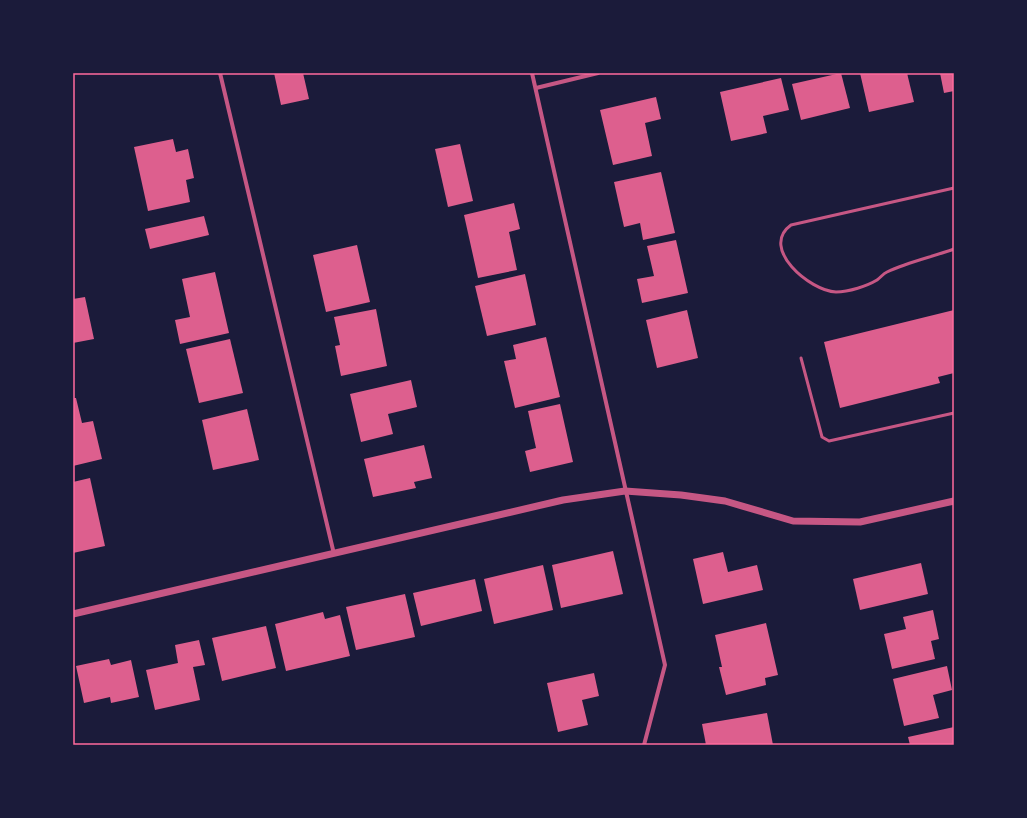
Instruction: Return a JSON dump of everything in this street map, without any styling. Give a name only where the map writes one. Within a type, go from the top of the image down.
[{"type":"street","points":[[220,73],[334,554]]},
{"type":"street","points":[[532,73],[665,665],[644,745]]},
{"type":"street","points":[[536,88],[598,73]]},
{"type":"street","points":[[73,614],[563,500],[626,491],[681,495],[725,501],[793,521],[860,522],[954,501]]},
{"type":"lane","points":[[954,188],[791,225],[782,234],[780,241],[789,266],[821,288],[838,292],[865,286],[886,273],[954,249]]},
{"type":"lane","points":[[801,358],[822,437],[829,441],[954,413]]},
{"type":"building","points":[[274,73],[303,73],[309,99],[281,105]]},
{"type":"building","points":[[841,73],[850,108],[801,120],[792,84]]},
{"type":"building","points":[[860,73],[907,73],[914,102],[869,112]]},
{"type":"building","points":[[940,73],[954,73],[954,91],[944,93]]},
{"type":"building","points":[[781,78],[789,110],[763,116],[767,133],[731,141],[720,92]]},
{"type":"building","points":[[656,97],[661,119],[645,123],[652,156],[613,165],[600,110]]},
{"type":"building","points":[[173,139],[176,152],[188,149],[194,178],[186,180],[190,202],[148,211],[134,147]]},
{"type":"building","points":[[460,144],[473,201],[448,207],[435,149]]},
{"type":"building","points":[[661,172],[675,233],[643,240],[640,223],[624,227],[614,182]]},
{"type":"building","points":[[514,203],[520,229],[509,232],[517,270],[478,278],[464,215]]},
{"type":"building","points":[[204,216],[209,235],[150,249],[145,229]]},
{"type":"building","points":[[676,240],[688,293],[642,303],[637,279],[654,276],[647,246]]},
{"type":"building","points":[[357,245],[370,302],[326,312],[313,255]]},
{"type":"building","points":[[215,272],[229,333],[180,344],[175,320],[190,317],[182,279]]},
{"type":"building","points":[[525,274],[536,325],[487,336],[475,286]]},
{"type":"building","points":[[85,297],[94,339],[73,343],[73,299]]},
{"type":"building","points":[[376,309],[387,366],[341,376],[335,346],[340,345],[334,317]]},
{"type":"building","points":[[687,310],[698,358],[657,368],[646,320]]},
{"type":"building","points":[[954,310],[954,373],[938,377],[940,383],[840,408],[824,342]]},
{"type":"building","points":[[546,337],[560,397],[515,408],[504,361],[516,359],[513,345]]},
{"type":"building","points":[[230,339],[243,393],[199,403],[186,349]]},
{"type":"building","points":[[411,380],[417,407],[388,414],[393,434],[361,442],[350,394]]},
{"type":"building","points":[[73,398],[76,398],[82,423],[93,421],[102,459],[73,466]]},
{"type":"building","points":[[560,404],[573,462],[530,472],[525,451],[536,448],[528,411]]},
{"type":"building","points":[[247,409],[259,460],[213,470],[202,420]]},
{"type":"building","points":[[424,445],[432,478],[414,482],[416,488],[373,497],[364,459]]},
{"type":"building","points":[[90,478],[105,546],[73,553],[73,482]]},
{"type":"building","points":[[613,551],[623,594],[561,608],[552,565]]},
{"type":"building","points":[[723,552],[728,572],[757,565],[763,590],[703,604],[693,559]]},
{"type":"building","points":[[921,563],[928,594],[860,610],[853,579]]},
{"type":"building","points":[[543,565],[553,610],[494,624],[484,579]]},
{"type":"building","points":[[475,579],[482,611],[421,626],[413,593]]},
{"type":"building","points":[[405,594],[415,637],[356,650],[346,607]]},
{"type":"building","points":[[933,610],[939,639],[931,641],[935,659],[892,669],[884,634],[906,629],[903,617]]},
{"type":"building","points":[[323,612],[325,619],[340,615],[350,656],[286,671],[275,624]]},
{"type":"building","points":[[766,623],[778,675],[765,678],[766,685],[726,695],[719,667],[722,667],[715,635]]},
{"type":"building","points":[[266,626],[276,668],[222,681],[212,638]]},
{"type":"building","points":[[199,640],[205,665],[193,667],[200,700],[155,710],[146,670],[178,663],[175,645]]},
{"type":"building","points":[[109,659],[111,665],[131,660],[139,697],[111,703],[110,697],[84,703],[76,666]]},
{"type":"building","points":[[947,666],[952,690],[933,695],[939,718],[904,726],[893,679]]},
{"type":"building","points":[[594,673],[599,696],[582,700],[588,725],[558,732],[547,683]]},
{"type":"building","points":[[767,713],[773,745],[706,745],[702,724]]},
{"type":"building","points":[[954,727],[954,745],[910,745],[908,737]]}]
